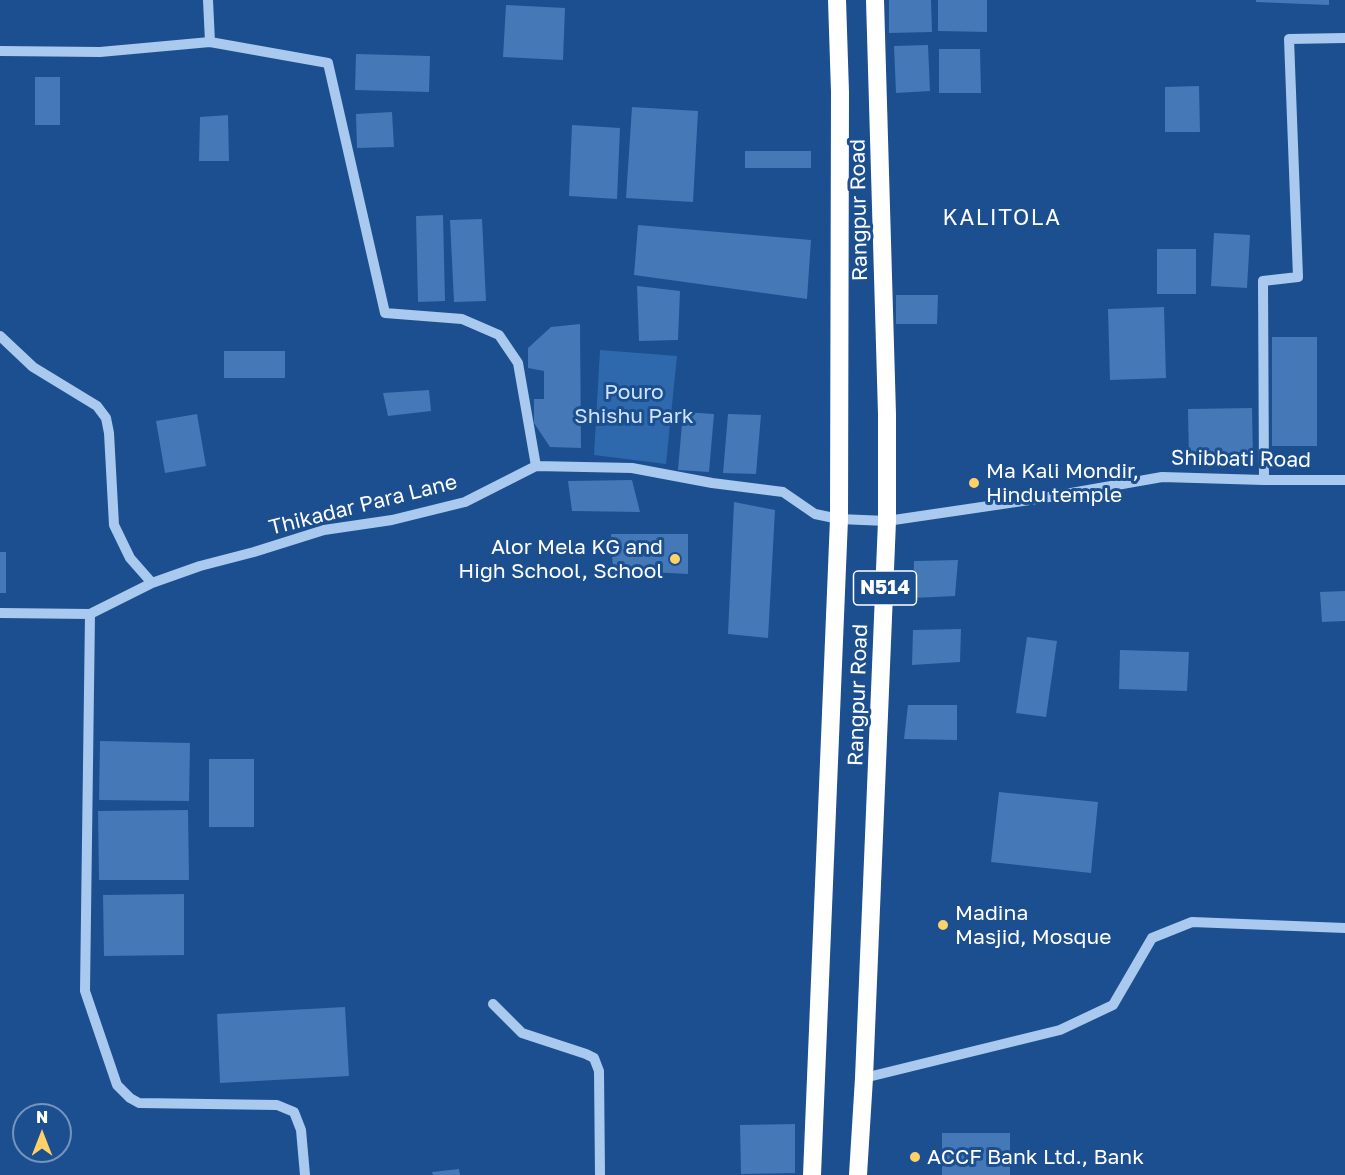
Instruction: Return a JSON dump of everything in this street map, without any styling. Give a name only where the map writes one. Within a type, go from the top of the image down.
[{"type":"highway","name":"Rangpur Road","points":[[812,1175],[840,519],[840,92],[837,0]]},
{"type":"highway","name":"Rangpur Road","points":[[858,1175],[887,521],[887,414],[878,37],[875,0]]},
{"type":"street","points":[[208,0],[210,42]]},
{"type":"street","points":[[1264,480],[1263,281],[1298,277],[1289,39],[1345,38]]},
{"type":"street","points":[[0,51],[100,52],[210,42],[328,63],[385,313],[462,319],[499,335],[518,363],[536,466]]},
{"type":"street","points":[[0,336],[33,367],[97,406],[106,418],[109,433],[114,525],[130,558],[152,583]]},
{"type":"street","name":"Thikadar Para Lane","points":[[0,613],[90,615],[152,583],[200,566],[324,530],[392,520],[465,502],[536,466],[632,468],[712,483],[783,492],[815,514],[840,519]]},
{"type":"street","name":"Shibbati Road","points":[[840,519],[887,521],[1043,498],[1162,477],[1345,480]]},
{"type":"street","points":[[90,615],[86,991],[117,1085],[130,1098],[139,1103],[277,1105],[294,1112],[301,1130],[305,1175]]},
{"type":"street","points":[[864,1078],[1060,1030],[1113,1005],[1152,938],[1192,922],[1345,928]]},
{"type":"street","points":[[493,1004],[522,1033],[586,1053],[594,1058],[599,1071],[600,1175]]},
{"type":"green space","name":"Pouro Shishu Park","points":[[600,350],[677,356],[666,464],[594,455]]},
{"type":"building","points":[[889,0],[931,0],[932,32],[889,33]]},
{"type":"building","points":[[938,0],[987,0],[987,32],[938,31]]},
{"type":"building","points":[[1256,0],[1329,0],[1329,5],[1256,2]]},
{"type":"building","points":[[506,5],[565,8],[563,60],[503,57]]},
{"type":"building","points":[[928,45],[930,91],[896,93],[894,46]]},
{"type":"building","points":[[939,49],[980,49],[981,93],[939,93]]},
{"type":"building","points":[[356,54],[430,56],[429,92],[355,90]]},
{"type":"building","points":[[35,77],[60,77],[60,125],[35,125]]},
{"type":"building","points":[[1199,86],[1200,132],[1165,132],[1165,87]]},
{"type":"building","points":[[632,107],[698,111],[693,202],[626,198]]},
{"type":"building","points":[[392,112],[394,147],[357,148],[356,114]]},
{"type":"building","points":[[228,115],[229,161],[199,161],[200,117]]},
{"type":"building","points":[[572,125],[620,128],[617,199],[569,196]]},
{"type":"building","points":[[745,151],[811,151],[811,168],[745,168]]},
{"type":"building","points":[[443,215],[445,301],[418,302],[416,216]]},
{"type":"building","points":[[482,219],[486,301],[454,302],[450,220]]},
{"type":"building","points":[[638,225],[811,240],[807,299],[634,275]]},
{"type":"building","points":[[1214,233],[1250,235],[1247,288],[1211,286]]},
{"type":"building","points":[[1157,249],[1196,249],[1196,294],[1157,294]]},
{"type":"building","points":[[637,286],[680,291],[678,340],[639,341]]},
{"type":"building","points":[[896,295],[938,295],[937,324],[896,324]]},
{"type":"building","points":[[1164,307],[1166,378],[1110,380],[1108,309]]},
{"type":"building","points":[[580,324],[581,448],[550,447],[534,423],[534,399],[544,399],[544,371],[528,368],[528,348],[551,327]]},
{"type":"building","points":[[1272,337],[1317,337],[1317,446],[1272,446]]},
{"type":"building","points":[[224,351],[285,351],[285,378],[224,378]]},
{"type":"building","points":[[429,390],[431,411],[388,416],[383,393]]},
{"type":"building","points":[[1252,408],[1253,457],[1189,459],[1188,409]]},
{"type":"building","points":[[683,412],[714,414],[709,472],[678,470]]},
{"type":"building","points":[[197,414],[206,466],[165,473],[156,421]]},
{"type":"building","points":[[728,414],[761,415],[756,474],[723,473]]},
{"type":"building","points":[[632,480],[640,512],[572,511],[568,481]]},
{"type":"building","points":[[734,502],[775,510],[768,638],[728,634]]},
{"type":"building","points":[[611,534],[688,534],[688,574],[613,570]]},
{"type":"building","points":[[0,552],[6,552],[6,593],[0,593]]},
{"type":"building","points":[[958,560],[955,596],[913,598],[914,561]]},
{"type":"building","points":[[1345,591],[1345,621],[1322,622],[1320,592]]},
{"type":"building","points":[[961,629],[960,662],[912,665],[913,630]]},
{"type":"building","points":[[1027,637],[1057,641],[1046,717],[1016,713]]},
{"type":"building","points":[[1120,650],[1189,652],[1187,691],[1119,689]]},
{"type":"building","points":[[908,705],[957,705],[957,740],[904,739]]},
{"type":"building","points":[[100,741],[190,743],[189,801],[99,800]]},
{"type":"building","points":[[209,759],[254,759],[254,827],[209,827]]},
{"type":"building","points":[[999,792],[1098,802],[1091,873],[991,862]]},
{"type":"building","points":[[188,810],[189,880],[99,880],[98,811]]},
{"type":"building","points":[[184,894],[184,955],[104,956],[103,895]]},
{"type":"building","points":[[345,1007],[349,1076],[220,1083],[217,1014]]},
{"type":"building","points":[[795,1124],[795,1173],[741,1174],[740,1125]]},
{"type":"building","points":[[942,1133],[1010,1133],[1010,1175],[942,1175]]},
{"type":"building","points":[[459,1169],[460,1175],[433,1175],[432,1172]]},
{"type":"place","name":"Ma Kali Mondir, Hindu temple","points":[[974,483]]},
{"type":"place","name":"Alor Mela KG and High School, School","points":[[675,559]]},
{"type":"place","name":"Madina Masjid, Mosque","points":[[943,925]]},
{"type":"place","name":"ACCF Bank Ltd., Bank","points":[[915,1157]]},
{"type":"district","name":"KALITOLA","points":[[1002,218]]}]
